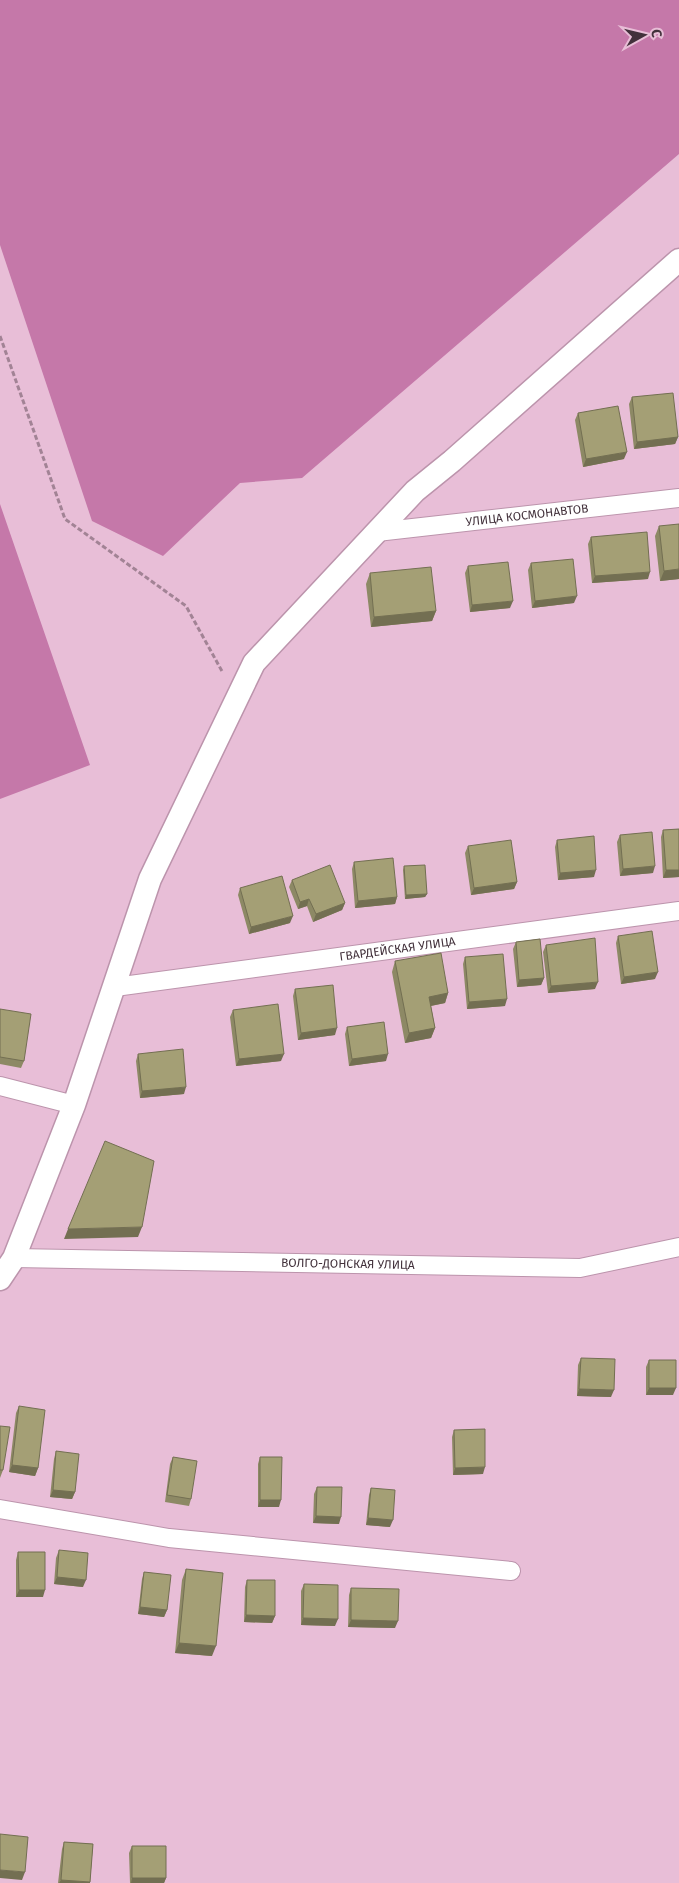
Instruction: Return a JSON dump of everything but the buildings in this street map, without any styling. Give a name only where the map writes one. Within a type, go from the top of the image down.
[{"type":"street","points":[[0,1278],[14,1258],[74,1105],[150,879],[254,663],[415,491],[452,461],[679,260]]},
{"type":"street","name":"УЛИЦА КОСМОНАВТОВ","points":[[377,532],[679,498]]},
{"type":"street","name":"ГВАРДЕЙСКАЯ УЛИЦА","points":[[115,987],[679,911]]},
{"type":"street","points":[[0,1086],[74,1105]]},
{"type":"street","name":"ВОЛГО-ДОНСКАЯ УЛИЦА","points":[[14,1258],[580,1268],[679,1247]]},
{"type":"street","points":[[0,1509],[169,1538],[511,1571]]},
{"type":"path","points":[[0,336],[65,519],[186,606],[237,698]]},
{"type":"shaded area","points":[[0,0],[679,0],[679,154],[302,478],[240,483],[163,556],[92,521],[0,245]]},
{"type":"shaded area","points":[[0,504],[90,765],[0,799]]}]
